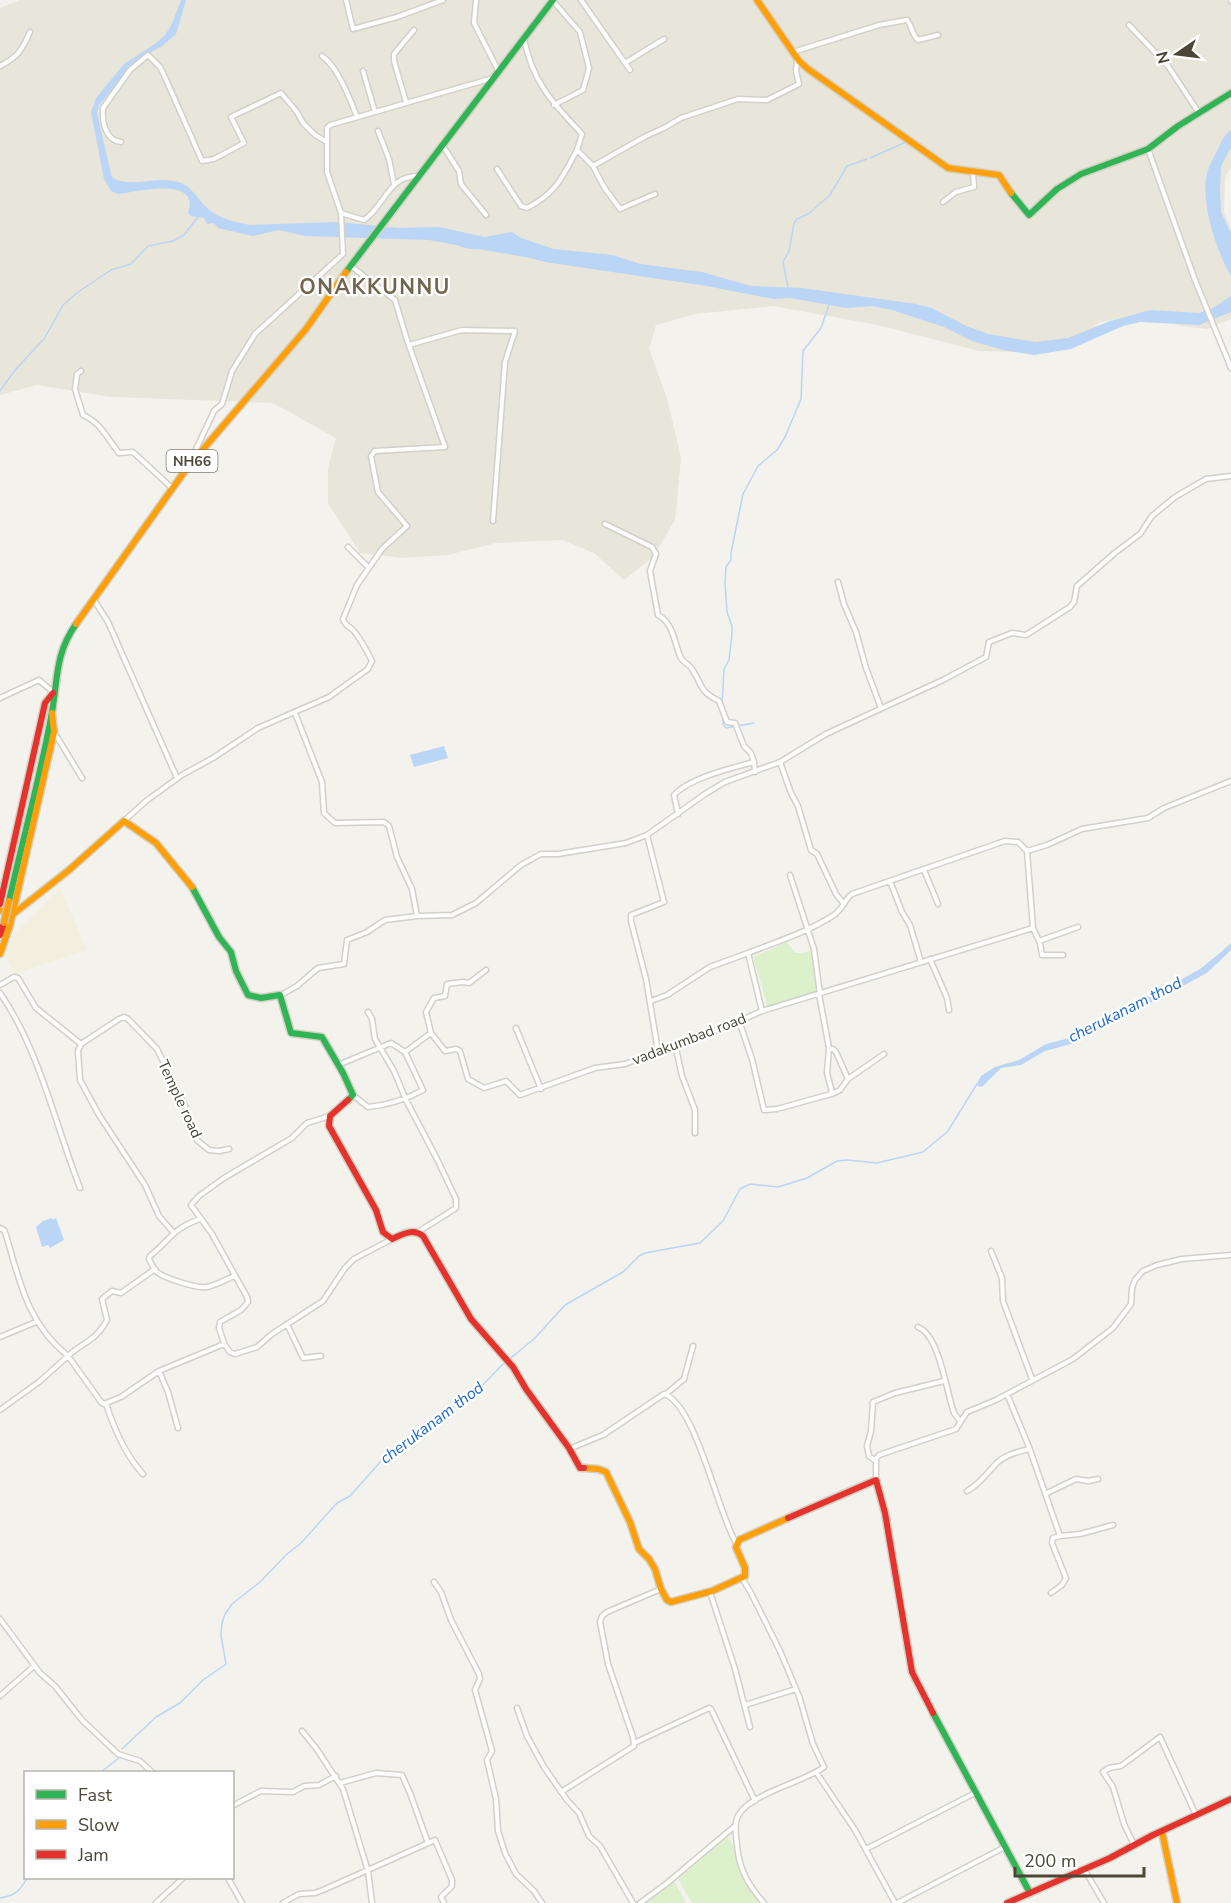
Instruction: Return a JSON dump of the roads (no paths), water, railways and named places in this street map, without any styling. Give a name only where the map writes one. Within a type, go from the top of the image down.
[{"type":"main road","name":"NH66","points":[[0,935],[52,711],[56,671],[63,648],[73,629],[187,468],[306,329],[350,266],[553,0]]},
{"type":"main road","points":[[757,0],[797,59],[948,168],[999,175],[1018,204],[1029,215],[1058,189],[1081,174],[1148,149],[1231,93]]},
{"type":"main road","name":"NH66","points":[[1,902],[45,703],[53,692]]},
{"type":"main road","points":[[0,954],[12,915],[54,732],[52,711]]},
{"type":"main road","points":[[12,915],[76,864],[124,821],[156,843],[198,895],[219,937],[231,952],[236,971],[248,995],[261,998],[280,995],[291,1033],[322,1037],[352,1095],[330,1116],[329,1126],[376,1210],[383,1232],[392,1239],[408,1232],[418,1232],[423,1236],[471,1319],[513,1367],[580,1468],[598,1469],[606,1473],[630,1522],[639,1549],[650,1559],[667,1600],[671,1602],[710,1592],[742,1578],[745,1576],[745,1568],[736,1549],[736,1543],[739,1540],[876,1480],[885,1513],[912,1672],[1030,1893]]},
{"type":"main road","points":[[0,910],[12,915]]},
{"type":"main road","points":[[1007,1903],[1231,1799]]},
{"type":"main road","points":[[1162,1832],[1177,1903]]},
{"type":"street","points":[[346,0],[353,29],[397,17],[442,0]]},
{"type":"street","points":[[187,468],[214,411],[222,404],[232,371],[255,334],[343,254],[341,213],[327,172],[327,128],[330,125],[497,75],[474,24],[476,0]]},
{"type":"street","points":[[553,0],[580,32],[589,68],[583,90],[554,105]]},
{"type":"street","points":[[581,0],[630,70]]},
{"type":"street","points":[[792,52],[879,25],[907,20],[914,37],[918,40],[938,35]]},
{"type":"street","points":[[1129,25],[1168,66],[1199,113]]},
{"type":"street","points":[[406,102],[394,54],[414,30]]},
{"type":"street","points":[[0,66],[12,60],[21,51],[30,32]]},
{"type":"street","points":[[497,169],[521,206],[527,208],[543,199],[559,183],[577,150],[582,134],[554,105],[539,85],[524,39]]},
{"type":"street","points":[[625,63],[664,39]]},
{"type":"street","points":[[122,142],[113,141],[108,136],[102,114],[103,108],[130,70],[148,55],[160,67],[202,161],[214,159],[244,143],[231,117],[281,93],[303,123],[315,135],[327,142]]},
{"type":"street","points":[[322,56],[332,67],[357,117]]},
{"type":"street","points":[[593,166],[681,118],[738,99],[767,100],[799,84],[796,71],[797,59]]},
{"type":"street","points":[[363,71],[375,112]]},
{"type":"street","points":[[378,131],[389,159],[394,184]]},
{"type":"street","points":[[443,146],[459,171],[461,184],[486,215]]},
{"type":"street","points":[[1148,149],[1195,280],[1231,368]]},
{"type":"street","points":[[577,150],[593,166],[604,187],[620,209],[655,194]]},
{"type":"street","points":[[943,202],[956,192],[974,187],[972,172]]},
{"type":"street","points":[[341,213],[364,220],[372,214],[394,184],[408,176],[419,176]]},
{"type":"street","points":[[124,821],[177,778],[213,758],[258,728],[329,697],[368,669],[372,661],[365,646],[343,619],[357,585],[382,549],[407,526],[378,492],[371,456],[375,451],[445,447],[395,300],[350,266]]},
{"type":"street","points":[[409,345],[462,330],[515,331],[506,362],[493,521]]},
{"type":"street","points":[[81,372],[77,374],[75,389],[83,415],[94,420],[102,428],[119,453],[133,452],[172,488]]},
{"type":"street","points":[[280,995],[297,986],[318,968],[344,964],[347,940],[367,932],[385,920],[452,915],[476,903],[521,866],[541,854],[558,854],[627,843],[647,835],[725,782],[780,762],[826,734],[943,680],[986,657],[988,642],[1012,633],[1026,635],[1070,607],[1074,602],[1077,586],[1140,534],[1152,516],[1168,503],[1206,479],[1231,476]]},
{"type":"street","points":[[605,524],[652,547],[656,554],[650,571],[658,615],[666,619],[669,624],[681,660],[692,668],[700,687],[709,696],[719,701],[727,722],[735,723],[744,746],[751,753],[755,772]]},
{"type":"street","points":[[348,548],[369,568]]},
{"type":"street","points":[[838,582],[881,708]]},
{"type":"street","points":[[94,600],[108,622],[177,778]]},
{"type":"street","points":[[0,698],[39,680],[53,692]]},
{"type":"street","points":[[295,713],[322,782],[324,813],[327,818],[335,823],[384,822],[389,826],[397,857],[412,889],[417,916]]},
{"type":"street","points":[[54,732],[82,778]]},
{"type":"street","points":[[678,814],[674,795],[678,790],[701,779],[754,762]]},
{"type":"street","points":[[780,762],[798,807],[811,850],[817,854],[836,894],[844,904]]},
{"type":"street","points":[[1027,851],[1047,845],[1082,829],[1148,818],[1164,808],[1231,781]]},
{"type":"street","points":[[647,835],[664,902],[636,912],[631,915],[631,921],[651,1001],[658,1051]]},
{"type":"street","points":[[651,1001],[667,995],[710,967],[837,914],[852,894],[1005,841],[1018,842],[1027,851],[1034,928],[1042,955],[1063,955]]},
{"type":"street","points":[[924,870],[938,904]]},
{"type":"street","points":[[790,874],[814,949],[829,1049],[826,1067],[831,1095]]},
{"type":"street","points":[[890,881],[902,912],[910,925],[921,962]]},
{"type":"street","points":[[1039,941],[1078,927]]},
{"type":"street","points":[[762,1011],[1034,928]]},
{"type":"street","name":"vadakumbad road","points":[[431,1034],[445,1051],[458,1049],[468,1079],[484,1088],[506,1081],[520,1095],[596,1068],[625,1064],[762,1011],[748,952]]},
{"type":"street","points":[[930,959],[947,998],[949,1010]]},
{"type":"street","points":[[405,1052],[431,1034],[426,1012],[434,998],[445,996],[447,984],[463,981],[469,983],[486,970]]},
{"type":"street","points":[[0,985],[14,977],[18,978],[36,1008],[81,1044],[78,1051],[80,1080],[99,1115],[145,1185],[159,1216],[173,1232]]},
{"type":"street","points":[[0,993],[22,1033],[57,1119],[80,1188]]},
{"type":"street","points":[[368,1012],[372,1019],[375,1039],[394,1071],[405,1100],[456,1199],[456,1208],[418,1232]]},
{"type":"street","name":"Temple road","points":[[81,1044],[118,1019],[124,1017],[128,1019],[157,1050],[185,1106],[197,1140],[209,1150],[229,1149]]},
{"type":"street","points":[[740,1021],[764,1110],[777,1109],[831,1095],[840,1090],[848,1079],[884,1054]]},
{"type":"street","points":[[516,1028],[541,1089]]},
{"type":"street","points":[[337,1065],[392,1043],[405,1052],[423,1090],[405,1100],[386,1106],[368,1107],[352,1095]]},
{"type":"street","points":[[675,1044],[682,1076],[695,1110],[695,1133]]},
{"type":"street","points":[[829,1049],[836,1052],[848,1079]]},
{"type":"street","points":[[330,1116],[307,1123],[291,1138],[224,1178],[190,1205],[222,1250],[247,1297],[248,1302],[241,1310],[220,1322],[219,1328],[224,1344],[230,1352],[240,1354],[257,1347],[287,1324],[324,1301],[345,1268],[354,1259],[392,1239]]},
{"type":"street","points":[[200,1219],[173,1232],[149,1259],[155,1269],[164,1276],[198,1287],[216,1285],[234,1276]]},
{"type":"street","points":[[0,1228],[6,1235],[24,1296],[36,1322],[68,1356],[101,1402],[106,1404],[123,1444],[143,1474]]},
{"type":"street","points":[[991,1251],[1002,1278],[1003,1301],[1032,1379]]},
{"type":"street","points":[[876,1480],[876,1461],[879,1455],[956,1429],[967,1412],[1073,1359],[1113,1328],[1131,1304],[1132,1288],[1135,1280],[1143,1271],[1182,1259],[1231,1255]]},
{"type":"street","points":[[0,1410],[97,1336],[107,1320],[102,1299],[112,1291],[121,1293],[155,1269]]},
{"type":"street","points":[[0,1337],[36,1322]]},
{"type":"street","points":[[287,1324],[303,1358],[321,1356]]},
{"type":"street","points":[[918,1327],[928,1334],[936,1349],[954,1413],[960,1421]]},
{"type":"street","points":[[106,1404],[121,1397],[159,1371],[224,1344]]},
{"type":"street","points":[[569,1449],[603,1435],[650,1402],[666,1394],[684,1379],[693,1346]]},
{"type":"street","points":[[159,1371],[168,1392],[178,1428]]},
{"type":"street","points":[[876,1461],[869,1456],[867,1446],[872,1431],[873,1402],[895,1393],[944,1381]]},
{"type":"street","points":[[666,1394],[682,1408],[693,1430],[724,1517],[736,1543]]},
{"type":"street","points":[[1007,1394],[1060,1536]]},
{"type":"street","points":[[967,1491],[981,1482],[994,1465],[1003,1458],[1029,1449]]},
{"type":"street","points":[[1045,1494],[1076,1479],[1088,1481],[1098,1479]]},
{"type":"street","points":[[1051,1593],[1066,1578],[1052,1543],[1053,1538],[1080,1534],[1113,1525]]},
{"type":"street","points":[[742,1578],[767,1624],[796,1689],[813,1744],[824,1767],[784,1785],[739,1813],[736,1826],[740,1864],[750,1887],[764,1903]]},
{"type":"street","points":[[434,1581],[462,1643],[479,1674],[480,1679],[475,1690],[492,1751],[487,1760],[496,1799],[500,1839],[516,1874],[534,1891],[542,1903]]},
{"type":"street","points":[[634,1743],[608,1664],[600,1622],[602,1616],[607,1612],[661,1589]]},
{"type":"street","points":[[710,1592],[750,1727]]},
{"type":"street","points":[[0,1619],[34,1666],[55,1686],[82,1720],[118,1754],[140,1761],[150,1771]]},
{"type":"street","points":[[0,1696],[34,1666]]},
{"type":"street","points":[[745,1705],[796,1689]]},
{"type":"street","points":[[517,1708],[527,1736],[544,1767],[579,1813],[589,1836],[600,1846],[633,1903]]},
{"type":"street","points":[[561,1792],[634,1746],[634,1743],[709,1708],[755,1801]]},
{"type":"street","points":[[302,1731],[340,1783],[368,1871],[372,1903]]},
{"type":"street","points":[[1134,1845],[1124,1824],[1113,1787],[1103,1772],[1109,1768],[1121,1766],[1160,1737],[1197,1816]]},
{"type":"street","points":[[816,1772],[866,1849],[896,1903],[1005,1847]]},
{"type":"street","points":[[340,1783],[376,1773],[402,1775],[428,1843]]},
{"type":"street","points":[[234,1805],[261,1791],[293,1792],[304,1786],[319,1785],[336,1776]]},
{"type":"street","points":[[866,1849],[975,1793]]},
{"type":"street","points":[[640,1903],[729,1834],[736,1826]]},
{"type":"street","points":[[283,1903],[299,1894],[315,1893],[435,1840],[452,1880],[449,1890],[442,1894],[441,1898],[444,1903]]},
{"type":"street","points":[[1084,1869],[1104,1903]]},
{"type":"street","points":[[156,1903],[182,1879]]},
{"type":"street","points":[[229,1879],[242,1903]]},
{"type":"water","points":[[181,0],[186,0],[176,34],[129,69],[99,105],[97,113],[113,178],[129,182],[163,180],[181,183],[191,189],[209,209],[231,221],[250,225],[338,222],[399,228],[439,227],[485,237],[512,232],[521,238],[554,249],[613,255],[640,264],[702,272],[751,286],[802,288],[916,304],[932,308],[964,325],[988,334],[1036,342],[1068,338],[1110,321],[1151,310],[1199,313],[1213,308],[1231,296],[1231,312],[1199,325],[1140,322],[1123,326],[1071,349],[1034,355],[1003,350],[972,341],[944,327],[872,306],[846,308],[791,298],[773,299],[707,286],[469,249],[429,240],[305,236],[279,230],[253,236],[218,228],[214,223],[207,224],[204,218],[191,216],[188,213],[189,199],[185,193],[177,190],[157,189],[118,194],[111,191],[104,179],[91,112],[96,98],[124,64],[165,35]]},
{"type":"water","points":[[1231,130],[1231,147],[1221,166],[1220,190],[1221,212],[1231,233],[1231,276],[1220,254],[1211,227],[1205,186],[1210,164],[1226,134]]},
{"type":"water","points":[[444,746],[448,758],[414,767],[410,755]]},
{"type":"water","points":[[1231,944],[1231,950],[1208,972],[1194,980],[1071,1044],[1045,1051],[1021,1065],[1001,1068],[982,1087],[978,1086],[977,1083],[981,1076],[995,1067],[1019,1060],[1046,1044],[1070,1038],[1086,1027],[1200,969]]},
{"type":"water","points":[[52,1218],[53,1220],[56,1218],[64,1240],[50,1248],[48,1245],[42,1247],[36,1227]]},
{"type":"waterway","points":[[870,158],[906,142]]},
{"type":"waterway","points":[[788,287],[783,262],[789,251],[794,223],[830,195],[847,166],[867,159]]},
{"type":"waterway","points":[[0,391],[15,370],[44,339],[63,305],[111,270],[131,264],[148,246],[173,241],[184,235],[198,217]]},
{"type":"waterway","points":[[722,706],[724,669],[729,660],[732,634],[727,612],[726,567],[731,560],[743,494],[758,466],[777,450],[785,437],[801,399],[803,351],[821,328],[829,305]]},
{"type":"waterway","points":[[723,716],[723,724],[726,728],[754,723]]},
{"type":"waterway","name":"cherukanam thod","points":[[1224,950],[1231,944]]},
{"type":"waterway","name":"cherukanam thod","points":[[122,1749],[156,1717],[180,1703],[203,1680],[226,1664],[221,1636],[222,1623],[232,1604],[260,1582],[301,1543],[337,1503],[350,1496],[382,1460],[419,1438],[456,1404],[477,1391],[501,1366],[535,1338],[565,1305],[623,1272],[645,1253],[700,1243],[723,1221],[740,1189],[750,1184],[778,1187],[807,1178],[837,1161],[877,1163],[923,1152],[948,1131],[977,1084]]},
{"type":"waterway","name":"cherukanam thod","points":[[102,1771],[119,1758]]},
{"type":"waterway","name":"cherukanam thod","points":[[0,1898],[16,1892],[26,1879]]},
{"type":"district","name":"ONAKKUNNU","points":[[375,287]]}]
